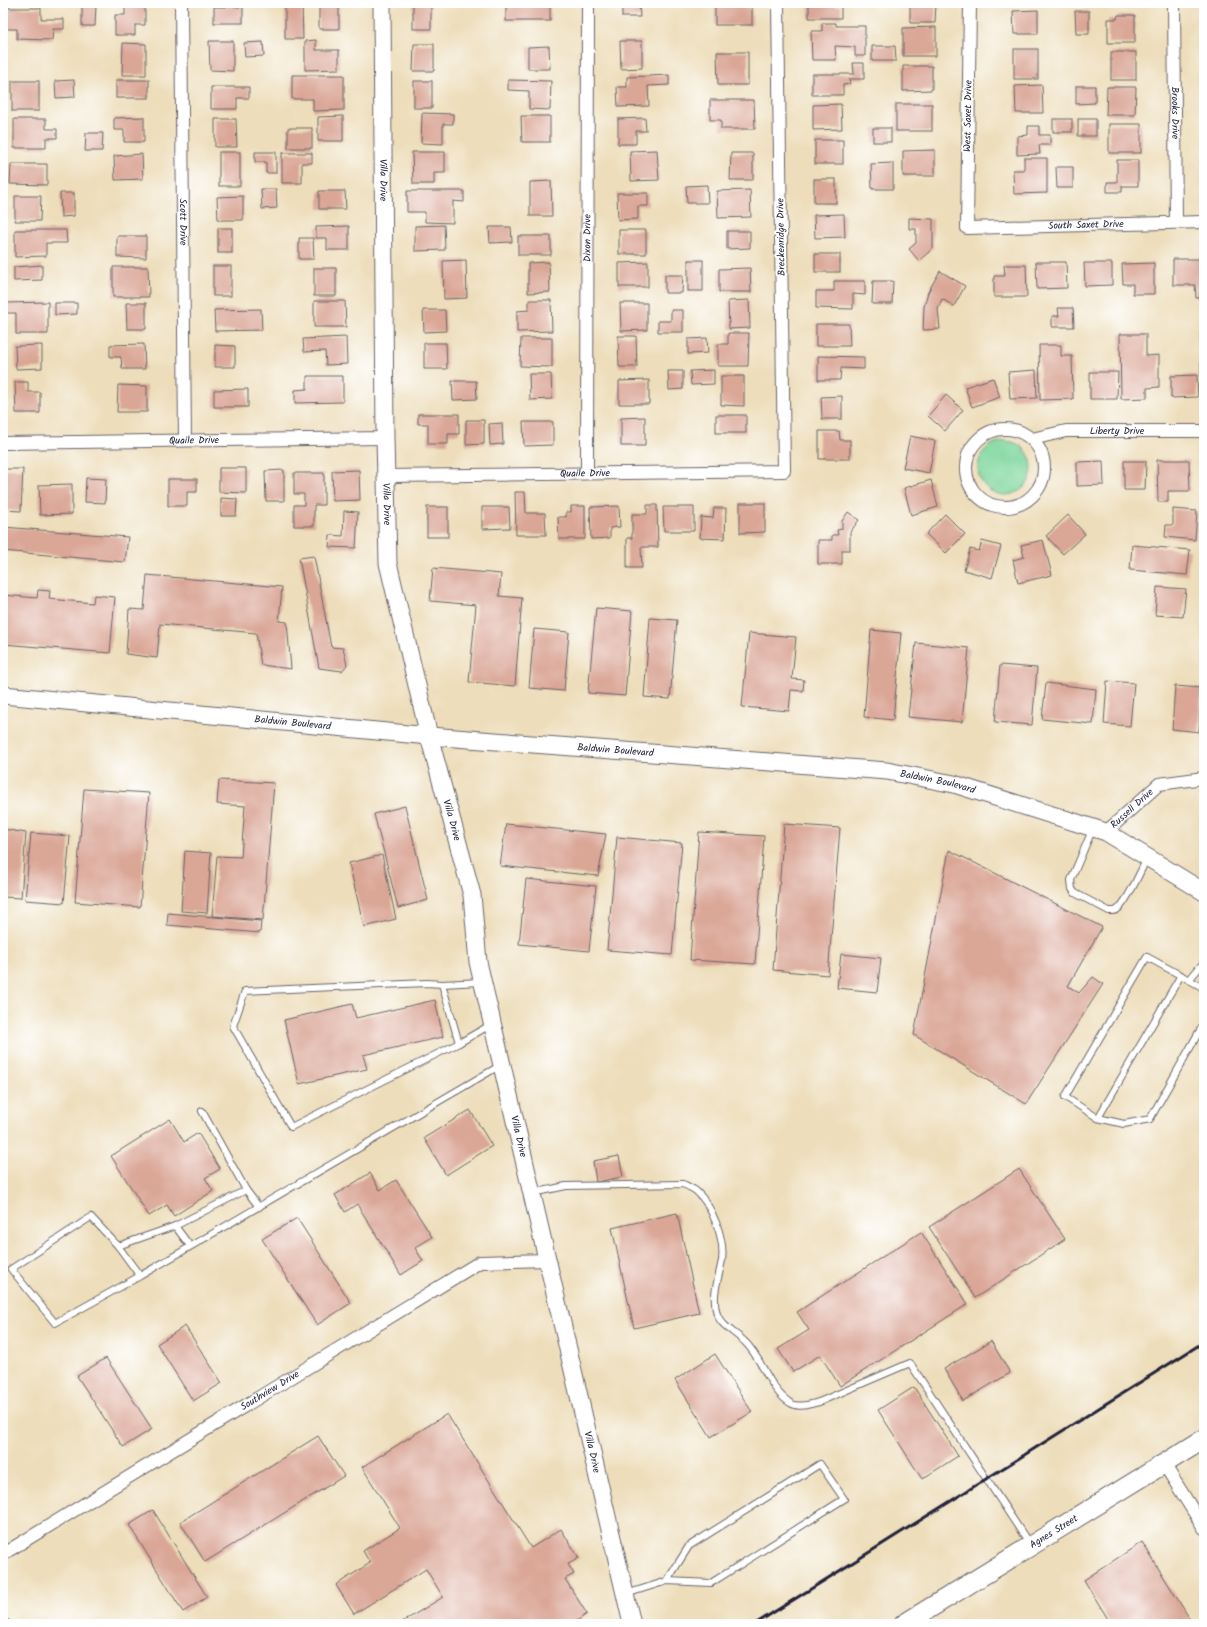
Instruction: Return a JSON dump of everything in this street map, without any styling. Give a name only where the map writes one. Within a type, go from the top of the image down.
[{"type":"main road","name":"Agnes Street","points":[[904,1624],[1204,1439]]},
{"type":"street","name":"Scott Drive","points":[[181,3],[185,440]]},
{"type":"street","name":"Villa Drive","points":[[382,3],[385,438],[388,563],[429,736],[472,895],[478,962],[632,1624]]},
{"type":"street","name":"Dixon Drive","points":[[586,472],[588,3]]},
{"type":"street","name":"Breckenridge Drive","points":[[778,3],[784,471]]},
{"type":"street","name":"West Saxet Drive","points":[[967,228],[970,3]]},
{"type":"street","name":"Brooks Drive","points":[[1174,3],[1176,222]]},
{"type":"street","name":"South Saxet Drive","points":[[967,228],[1204,222]]},
{"type":"street","points":[[1002,429],[1018,431],[1032,439],[1042,452],[1045,468],[1041,484],[1031,498],[1017,506],[1001,507],[985,502],[973,491],[967,476],[967,460],[974,445],[978,441],[986,434],[1002,429]]},
{"type":"street","name":"Liberty Drive","points":[[1032,439],[1066,431],[1204,431]]},
{"type":"street","name":"Quaile Drive","points":[[3,443],[385,438]]},
{"type":"street","name":"Quaile Drive","points":[[386,476],[586,472],[784,471]]},
{"type":"street","name":"Baldwin Boulevard","points":[[3,695],[429,736],[887,771],[954,784],[1100,830],[1148,857],[1204,892]]},
{"type":"street","name":"Russell Drive","points":[[1100,830],[1159,784],[1204,778]]},
{"type":"street","name":"Southview Drive","points":[[3,1554],[480,1262],[547,1260]]},
{"type":"street","points":[[1164,1464],[1204,1528]]},
{"type":"lane","points":[[1100,830],[1071,880],[1072,889],[1075,892],[1109,911],[1115,911],[1125,900],[1148,857]]},
{"type":"lane","points":[[1204,988],[1147,957],[1065,1097],[1098,1118],[1124,1124],[1150,1119],[1204,1023]]},
{"type":"lane","points":[[1189,980],[1204,962]]},
{"type":"lane","points":[[1098,1118],[1181,976]]},
{"type":"lane","points":[[483,982],[245,991],[233,1026],[291,1128],[459,1043],[492,1024]]},
{"type":"lane","points":[[442,984],[459,1043]]},
{"type":"lane","points":[[140,1276],[118,1246],[91,1217],[11,1269],[55,1323],[140,1276],[502,1065]]},
{"type":"lane","points":[[202,1111],[246,1190],[259,1207]]},
{"type":"lane","points":[[532,1193],[566,1186],[683,1184],[695,1190],[705,1201],[715,1222],[723,1245],[722,1259],[714,1298],[717,1315],[723,1323],[746,1342],[781,1396],[794,1406],[807,1405],[818,1402],[910,1363],[1030,1546]]},
{"type":"lane","points":[[118,1246],[175,1226],[246,1190]]},
{"type":"lane","points":[[175,1226],[190,1246]]},
{"type":"lane","points":[[625,1595],[666,1581],[711,1583],[844,1499],[820,1464],[689,1546],[666,1581]]},
{"type":"lane","points":[[3,1620],[8,1624]]},
{"type":"green space","points":[[1005,441],[1015,443],[1024,449],[1030,458],[1032,468],[1030,478],[1024,487],[1015,493],[1005,495],[995,493],[986,487],[980,478],[978,468],[980,458],[986,449],[995,443]]},
{"type":"building","points":[[285,3],[302,3],[303,39],[285,39]]},
{"type":"building","points":[[413,3],[431,3],[431,29],[413,29]]},
{"type":"building","points":[[506,3],[550,3],[550,21],[506,21]]},
{"type":"building","points":[[622,3],[639,3],[640,17],[622,17]]},
{"type":"building","points":[[715,3],[752,3],[752,25],[715,25]]},
{"type":"building","points":[[809,3],[831,3],[831,6],[841,6],[841,18],[809,18]]},
{"type":"building","points":[[910,3],[936,3],[935,23],[910,23]]},
{"type":"building","points":[[82,5],[96,5],[95,26],[82,26]]},
{"type":"building","points":[[125,5],[145,5],[145,25],[135,25],[135,35],[115,35],[115,15],[125,15]]},
{"type":"building","points":[[339,5],[339,29],[319,29],[319,6]]},
{"type":"building","points":[[214,7],[243,7],[243,23],[214,23]]},
{"type":"building","points":[[6,8],[41,8],[41,19],[64,19],[64,29],[53,29],[52,40],[17,39],[17,29],[5,29]]},
{"type":"building","points":[[1038,10],[1038,34],[1014,34],[1013,11]]},
{"type":"building","points":[[1075,11],[1089,11],[1089,34],[1076,34]]},
{"type":"building","points":[[1118,15],[1135,15],[1135,43],[1108,43],[1108,19],[1117,19]]},
{"type":"building","points":[[822,23],[836,23],[836,26],[865,26],[865,56],[855,56],[855,47],[835,46],[836,60],[812,60],[811,31],[822,31]]},
{"type":"building","points":[[936,27],[936,56],[903,56],[903,28]]},
{"type":"building","points":[[316,40],[316,50],[339,50],[339,69],[305,70],[305,41]]},
{"type":"building","points":[[209,41],[233,41],[233,71],[210,70]]},
{"type":"building","points":[[620,41],[642,41],[642,68],[621,69]]},
{"type":"building","points":[[263,42],[264,56],[245,57],[244,43]]},
{"type":"building","points":[[123,43],[146,44],[146,75],[122,75]]},
{"type":"building","points":[[414,44],[434,44],[434,71],[413,71]]},
{"type":"building","points":[[549,46],[550,69],[528,69],[528,47]]},
{"type":"building","points":[[872,46],[895,46],[896,61],[872,61]]},
{"type":"building","points":[[1014,49],[1038,49],[1038,79],[1014,79]]},
{"type":"building","points":[[717,52],[748,52],[748,85],[718,85]]},
{"type":"building","points":[[1111,52],[1136,52],[1136,80],[1111,80]]},
{"type":"building","points":[[853,63],[864,63],[864,79],[849,79],[850,84],[843,85],[843,95],[812,95],[812,74],[854,74]]},
{"type":"building","points":[[903,66],[932,66],[932,90],[903,91]]},
{"type":"building","points":[[292,75],[344,75],[344,110],[313,111],[313,99],[292,99]]},
{"type":"building","points":[[669,75],[669,85],[648,86],[649,106],[618,107],[617,87],[627,87],[627,77]]},
{"type":"building","points":[[74,80],[75,97],[56,98],[55,81]]},
{"type":"building","points":[[116,80],[149,80],[149,98],[116,98]]},
{"type":"building","points":[[508,80],[551,81],[550,110],[529,109],[529,91],[508,90]]},
{"type":"building","points":[[12,81],[39,81],[39,111],[12,111]]},
{"type":"building","points":[[414,81],[432,81],[432,108],[414,108]]},
{"type":"building","points":[[1042,85],[1043,113],[1016,113],[1015,86]]},
{"type":"building","points":[[1076,86],[1095,86],[1095,103],[1076,104]]},
{"type":"building","points":[[211,87],[249,87],[249,98],[237,98],[237,109],[211,109]]},
{"type":"building","points":[[1107,87],[1136,87],[1135,115],[1106,115]]},
{"type":"building","points":[[710,100],[754,100],[755,129],[721,129],[721,120],[710,120]]},
{"type":"building","points":[[841,104],[842,129],[813,130],[813,105]]},
{"type":"building","points":[[896,104],[932,104],[932,131],[896,131]]},
{"type":"building","points":[[422,113],[453,114],[453,124],[443,124],[443,144],[421,143]]},
{"type":"building","points":[[343,116],[343,141],[318,141],[318,117]]},
{"type":"building","points":[[521,116],[550,116],[550,142],[522,142]]},
{"type":"building","points":[[144,117],[144,142],[124,142],[124,130],[114,130],[114,118]]},
{"type":"building","points":[[645,118],[646,131],[636,131],[636,144],[618,144],[618,119]]},
{"type":"building","points":[[14,119],[46,119],[46,129],[57,129],[57,138],[46,138],[46,148],[14,148]]},
{"type":"building","points":[[215,119],[236,119],[237,147],[215,147]]},
{"type":"building","points":[[1053,119],[1072,119],[1072,132],[1053,132]]},
{"type":"building","points":[[1078,119],[1096,119],[1096,136],[1078,136]]},
{"type":"building","points":[[1109,124],[1141,124],[1141,153],[1109,153]]},
{"type":"building","points":[[1028,126],[1039,126],[1039,135],[1050,135],[1050,145],[1039,145],[1040,154],[1017,155],[1017,136],[1028,135]]},
{"type":"building","points":[[288,128],[312,128],[312,148],[288,148]]},
{"type":"building","points":[[873,128],[891,128],[891,142],[873,142]]},
{"type":"building","points":[[86,133],[103,133],[102,151],[85,151]]},
{"type":"building","points":[[815,140],[843,140],[843,164],[815,164]]},
{"type":"building","points":[[657,150],[659,180],[631,181],[630,151]]},
{"type":"building","points":[[935,150],[935,176],[903,176],[903,151]]},
{"type":"building","points":[[219,152],[240,152],[240,186],[219,186]]},
{"type":"building","points":[[255,152],[276,152],[276,173],[266,173],[266,162],[255,162]]},
{"type":"building","points":[[412,152],[445,152],[445,173],[434,173],[434,184],[413,184]]},
{"type":"building","points":[[282,153],[312,153],[312,163],[302,163],[302,183],[282,183]]},
{"type":"building","points":[[731,153],[753,153],[753,180],[730,180]]},
{"type":"building","points":[[142,154],[143,179],[115,180],[114,156]]},
{"type":"building","points":[[1024,158],[1047,158],[1047,193],[1014,194],[1013,170],[1024,170]]},
{"type":"building","points":[[1117,160],[1138,160],[1138,186],[1122,186],[1122,192],[1107,192],[1107,182],[1117,182]]},
{"type":"building","points":[[893,163],[893,189],[872,189],[871,164]]},
{"type":"building","points":[[11,164],[47,164],[47,185],[10,184]]},
{"type":"building","points":[[1056,167],[1073,167],[1073,188],[1057,188]]},
{"type":"building","points":[[814,179],[836,179],[836,203],[814,203]]},
{"type":"building","points":[[551,181],[552,216],[530,216],[530,182]]},
{"type":"building","points":[[707,185],[708,203],[687,203],[686,186]]},
{"type":"building","points":[[261,189],[276,189],[277,208],[262,209]]},
{"type":"building","points":[[750,190],[751,217],[718,218],[717,191]]},
{"type":"building","points":[[319,191],[345,191],[346,209],[319,209]]},
{"type":"building","points":[[407,191],[464,191],[464,202],[453,201],[453,223],[425,222],[425,212],[407,212]]},
{"type":"building","points":[[60,193],[74,193],[74,216],[61,217]]},
{"type":"building","points":[[617,193],[648,193],[648,206],[638,206],[638,219],[618,220]]},
{"type":"building","points":[[15,196],[41,196],[40,221],[15,221]]},
{"type":"building","points":[[243,196],[243,220],[218,220],[217,197]]},
{"type":"building","points":[[844,214],[845,237],[815,238],[814,215]]},
{"type":"building","points":[[909,218],[933,219],[933,248],[919,261],[909,249],[916,243],[916,229],[909,229]]},
{"type":"building","points":[[444,225],[445,250],[415,251],[415,226]]},
{"type":"building","points":[[349,226],[349,250],[327,250],[327,238],[316,238],[316,227]]},
{"type":"building","points":[[489,227],[511,227],[512,242],[490,243]]},
{"type":"building","points":[[218,228],[232,228],[232,253],[218,253]]},
{"type":"building","points":[[15,230],[66,230],[67,243],[46,243],[46,256],[15,257]]},
{"type":"building","points":[[619,230],[646,230],[646,254],[619,254]]},
{"type":"building","points":[[727,231],[750,231],[750,248],[727,249]]},
{"type":"building","points":[[117,236],[146,236],[146,258],[117,257]]},
{"type":"building","points":[[518,236],[551,236],[551,255],[518,255]]},
{"type":"building","points":[[299,238],[313,238],[314,259],[299,259]]},
{"type":"building","points":[[815,254],[840,254],[840,272],[815,272]]},
{"type":"building","points":[[1173,259],[1204,259],[1204,297],[1196,298],[1195,285],[1173,285]]},
{"type":"building","points":[[466,260],[467,298],[444,299],[443,261]]},
{"type":"building","points":[[688,260],[703,260],[703,291],[688,291]]},
{"type":"building","points":[[549,262],[550,292],[528,293],[528,263]]},
{"type":"building","points":[[648,262],[648,287],[619,287],[619,263]]},
{"type":"building","points":[[1036,262],[1066,262],[1067,288],[1037,289]]},
{"type":"building","points":[[1084,263],[1112,263],[1112,285],[1085,286]]},
{"type":"building","points":[[1154,263],[1154,294],[1133,294],[1133,284],[1123,284],[1122,264]]},
{"type":"building","points":[[42,265],[42,280],[14,281],[14,267]]},
{"type":"building","points":[[1004,265],[1026,265],[1027,297],[994,297],[994,276],[1005,276]]},
{"type":"building","points":[[213,266],[231,266],[231,296],[213,296]]},
{"type":"building","points":[[113,267],[148,267],[149,297],[113,297]]},
{"type":"building","points":[[314,268],[336,268],[336,296],[314,296]]},
{"type":"building","points":[[750,268],[751,292],[719,292],[719,269]]},
{"type":"building","points":[[940,271],[965,286],[954,306],[942,299],[938,309],[940,329],[923,330],[924,307],[928,292]]},
{"type":"building","points":[[665,275],[683,275],[682,293],[665,293]]},
{"type":"building","points":[[834,281],[865,281],[865,295],[853,294],[853,309],[816,308],[816,291],[834,291]]},
{"type":"building","points":[[873,281],[893,281],[892,304],[872,304]]},
{"type":"building","points":[[529,300],[551,300],[552,331],[517,332],[517,311],[529,310]]},
{"type":"building","points":[[749,300],[750,328],[729,329],[728,301]]},
{"type":"building","points":[[314,301],[345,301],[346,327],[314,327]]},
{"type":"building","points":[[48,302],[48,334],[16,334],[16,313],[5,313],[5,303]]},
{"type":"building","points":[[55,303],[77,303],[77,314],[55,315]]},
{"type":"building","points":[[126,303],[146,303],[146,329],[127,329]]},
{"type":"building","points":[[620,303],[647,303],[647,330],[621,331]]},
{"type":"building","points":[[1058,308],[1073,308],[1074,327],[1052,327],[1052,316],[1059,316]]},
{"type":"building","points":[[261,309],[262,330],[215,331],[214,310]]},
{"type":"building","points":[[423,310],[445,310],[446,331],[424,332]]},
{"type":"building","points":[[671,310],[683,310],[683,332],[658,332],[658,321],[671,321]]},
{"type":"building","points":[[816,324],[849,324],[850,346],[816,346]]},
{"type":"building","points":[[728,333],[749,333],[748,366],[718,366],[718,344],[728,344]]},
{"type":"building","points":[[1200,333],[1204,333],[1204,398],[1201,398]]},
{"type":"building","points":[[1120,334],[1146,334],[1146,356],[1159,355],[1159,387],[1147,388],[1147,398],[1121,399]]},
{"type":"building","points":[[618,336],[636,336],[637,367],[619,367]]},
{"type":"building","points":[[346,337],[347,364],[326,365],[325,351],[304,352],[303,339]]},
{"type":"building","points":[[521,338],[552,338],[552,367],[520,366]]},
{"type":"building","points":[[707,338],[708,353],[688,354],[688,339]]},
{"type":"building","points":[[424,343],[446,343],[447,369],[424,369]]},
{"type":"building","points":[[144,344],[145,369],[122,369],[121,357],[110,357],[110,345]]},
{"type":"building","points":[[42,345],[42,368],[16,369],[15,346]]},
{"type":"building","points":[[215,345],[235,346],[235,367],[215,367]]},
{"type":"building","points":[[1039,345],[1061,345],[1061,356],[1072,356],[1073,399],[1040,400]]},
{"type":"building","points":[[818,356],[864,357],[864,369],[841,368],[840,380],[818,380]]},
{"type":"building","points":[[714,370],[714,384],[691,385],[690,371]]},
{"type":"building","points":[[1036,370],[1037,398],[1010,399],[1008,372]]},
{"type":"building","points":[[668,371],[683,371],[683,389],[669,390]]},
{"type":"building","points":[[1090,372],[1118,372],[1117,399],[1090,399]]},
{"type":"building","points":[[529,374],[551,374],[552,399],[530,400]]},
{"type":"building","points":[[1197,375],[1198,397],[1171,398],[1171,376]]},
{"type":"building","points":[[307,376],[343,376],[343,402],[295,403],[295,390],[307,389]]},
{"type":"building","points":[[721,376],[744,376],[744,406],[721,405]]},
{"type":"building","points":[[993,378],[1000,397],[972,407],[965,387]]},
{"type":"building","points":[[649,380],[649,404],[619,404],[619,381]]},
{"type":"building","points":[[452,381],[476,381],[477,399],[453,400]]},
{"type":"building","points":[[15,382],[28,382],[28,392],[40,392],[40,413],[16,413]]},
{"type":"building","points":[[118,385],[147,386],[147,412],[117,412]]},
{"type":"building","points":[[248,389],[248,407],[214,407],[214,390]]},
{"type":"building","points":[[946,395],[963,410],[945,431],[928,416]]},
{"type":"building","points":[[842,396],[842,419],[822,419],[821,397]]},
{"type":"building","points":[[418,414],[459,414],[459,434],[448,434],[448,444],[428,444],[428,424],[418,424]]},
{"type":"building","points":[[716,415],[746,415],[746,433],[716,433]]},
{"type":"building","points":[[645,417],[645,446],[621,446],[621,418]]},
{"type":"building","points":[[466,420],[484,420],[484,444],[466,445]]},
{"type":"building","points":[[523,422],[553,422],[553,445],[524,446]]},
{"type":"building","points":[[502,423],[503,444],[490,445],[489,424]]},
{"type":"building","points":[[819,431],[839,431],[840,440],[850,440],[850,459],[819,459]]},
{"type":"building","points":[[910,436],[935,441],[929,473],[903,468]]},
{"type":"building","points":[[1157,460],[1189,460],[1190,491],[1168,491],[1168,502],[1158,502]]},
{"type":"building","points":[[1103,461],[1104,485],[1077,486],[1077,462]]},
{"type":"building","points":[[1124,461],[1146,461],[1145,490],[1124,490]]},
{"type":"building","points":[[219,468],[246,468],[246,493],[219,492]]},
{"type":"building","points":[[3,469],[23,469],[21,511],[3,510]]},
{"type":"building","points":[[284,470],[284,501],[266,501],[265,471]]},
{"type":"building","points":[[359,470],[360,500],[333,501],[332,471]]},
{"type":"building","points":[[294,473],[324,473],[324,505],[314,505],[314,526],[294,526],[294,505],[304,505],[304,494],[294,494]]},
{"type":"building","points":[[86,478],[106,479],[105,503],[85,502]]},
{"type":"building","points":[[168,479],[197,479],[197,492],[187,492],[187,506],[168,506]]},
{"type":"building","points":[[931,480],[938,507],[911,515],[904,488]]},
{"type":"building","points":[[72,484],[72,514],[40,515],[39,485]]},
{"type":"building","points":[[515,492],[525,492],[526,513],[545,513],[546,535],[516,535]]},
{"type":"building","points":[[221,498],[237,499],[236,516],[221,516]]},
{"type":"building","points":[[740,503],[765,503],[765,532],[740,533]]},
{"type":"building","points":[[647,505],[657,505],[658,547],[641,547],[642,568],[627,568],[627,538],[632,538],[632,514],[647,514]]},
{"type":"building","points":[[571,506],[585,506],[585,539],[559,539],[558,517],[566,517],[566,512],[571,512]]},
{"type":"building","points":[[619,506],[620,527],[610,528],[610,538],[591,539],[590,507]]},
{"type":"building","points":[[427,507],[448,507],[448,537],[427,537]]},
{"type":"building","points":[[482,507],[509,507],[510,528],[482,529]]},
{"type":"building","points":[[663,507],[694,507],[694,531],[664,531]]},
{"type":"building","points":[[714,508],[726,508],[725,539],[700,538],[701,517],[713,518]]},
{"type":"building","points":[[1173,509],[1197,511],[1195,540],[1165,537],[1166,525],[1173,525]]},
{"type":"building","points":[[344,511],[358,512],[356,548],[329,547],[330,535],[343,536]]},
{"type":"building","points":[[848,512],[859,520],[850,532],[850,550],[842,550],[842,564],[818,564],[818,540],[832,540],[832,535],[838,535],[837,530],[842,529],[842,521]]},
{"type":"building","points":[[945,514],[965,534],[946,553],[926,534]]},
{"type":"building","points":[[1068,515],[1085,534],[1063,554],[1046,536]]},
{"type":"building","points":[[3,527],[128,537],[125,562],[3,551]]},
{"type":"building","points":[[1043,540],[1052,575],[1018,583],[1013,560],[1024,557],[1021,545]]},
{"type":"building","points":[[982,541],[1001,546],[992,578],[964,570],[970,549],[979,551]]},
{"type":"building","points":[[1132,545],[1190,550],[1187,575],[1130,570]]},
{"type":"building","points":[[314,556],[331,647],[343,648],[347,665],[342,671],[319,668],[299,558]]},
{"type":"building","points":[[433,568],[501,574],[499,596],[522,598],[515,686],[469,682],[476,605],[430,601]]},
{"type":"building","points":[[147,575],[282,587],[279,621],[287,622],[291,669],[261,665],[256,633],[160,624],[157,658],[126,654],[129,609],[144,610]]},
{"type":"building","points":[[1157,587],[1186,589],[1183,617],[1155,615]]},
{"type":"building","points":[[38,590],[50,591],[49,599],[93,603],[94,595],[115,597],[110,653],[3,644],[3,595],[37,598]]},
{"type":"building","points":[[596,608],[632,611],[625,696],[588,693]]},
{"type":"building","points":[[650,618],[677,620],[670,699],[644,697]]},
{"type":"building","points":[[534,629],[569,632],[564,691],[529,688]]},
{"type":"building","points":[[871,630],[901,633],[893,720],[864,717]]},
{"type":"building","points":[[749,633],[796,637],[792,679],[804,680],[803,691],[791,690],[789,711],[742,707]]},
{"type":"building","points":[[916,643],[969,648],[962,722],[908,717]]},
{"type":"building","points":[[1000,665],[1037,668],[1032,725],[995,722]]},
{"type":"building","points":[[1107,681],[1134,683],[1130,726],[1104,724]]},
{"type":"building","points":[[1046,683],[1096,689],[1093,724],[1042,719]]},
{"type":"building","points":[[1175,686],[1202,688],[1199,732],[1172,729]]},
{"type":"building","points":[[219,780],[274,783],[263,920],[212,916],[217,856],[241,857],[245,806],[217,804]]},
{"type":"building","points":[[84,789],[149,793],[140,907],[75,902]]},
{"type":"building","points":[[405,806],[428,900],[398,908],[374,814]]},
{"type":"building","points":[[506,824],[606,834],[598,876],[500,866]]},
{"type":"building","points":[[784,824],[840,828],[828,975],[773,970]]},
{"type":"building","points":[[3,829],[26,833],[21,898],[3,897]]},
{"type":"building","points":[[699,832],[764,836],[755,964],[690,960]]},
{"type":"building","points":[[31,833],[70,836],[64,903],[25,900]]},
{"type":"building","points":[[617,837],[682,843],[672,955],[607,950]]},
{"type":"building","points":[[949,850],[1102,927],[1068,986],[1079,993],[1093,977],[1103,984],[1026,1104],[914,1035]]},
{"type":"building","points":[[185,851],[211,853],[207,913],[181,911]]},
{"type":"building","points":[[382,855],[396,919],[364,927],[349,863]]},
{"type":"building","points":[[526,879],[596,886],[589,951],[519,944]]},
{"type":"building","points":[[168,913],[261,921],[260,933],[167,925]]},
{"type":"building","points":[[841,954],[881,958],[877,992],[837,988]]},
{"type":"building","points":[[435,1000],[443,1037],[363,1055],[367,1069],[299,1084],[284,1020],[352,1004],[356,1018]]},
{"type":"building","points":[[470,1110],[492,1146],[446,1175],[424,1138]]},
{"type":"building","points":[[170,1119],[184,1142],[198,1133],[220,1169],[205,1178],[213,1191],[174,1216],[167,1205],[149,1216],[111,1156]]},
{"type":"building","points":[[619,1156],[623,1177],[596,1182],[593,1161]]},
{"type":"building","points":[[1019,1169],[1065,1239],[975,1298],[929,1227]]},
{"type":"building","points":[[370,1173],[380,1190],[396,1180],[432,1237],[415,1248],[423,1261],[401,1275],[357,1204],[345,1212],[335,1195]]},
{"type":"building","points":[[677,1213],[699,1313],[634,1328],[612,1228]]},
{"type":"building","points":[[297,1218],[351,1303],[317,1325],[262,1239]]},
{"type":"building","points":[[921,1232],[968,1304],[840,1386],[820,1355],[793,1372],[778,1349],[809,1330],[797,1312]]},
{"type":"building","points":[[185,1326],[222,1383],[193,1401],[157,1344]]},
{"type":"building","points":[[991,1341],[1010,1373],[963,1401],[944,1369]]},
{"type":"building","points":[[715,1354],[752,1412],[711,1437],[675,1380]]},
{"type":"building","points":[[106,1358],[152,1429],[123,1447],[77,1376]]},
{"type":"building","points":[[914,1387],[958,1456],[922,1479],[878,1410]]},
{"type":"building","points":[[447,1414],[531,1548],[561,1529],[579,1558],[568,1564],[574,1574],[565,1579],[587,1614],[572,1624],[399,1624],[443,1597],[426,1569],[354,1614],[336,1585],[370,1563],[363,1551],[400,1528],[362,1467]]},
{"type":"building","points":[[318,1436],[344,1476],[205,1562],[180,1522]]},
{"type":"building","points":[[153,1510],[207,1597],[183,1612],[129,1525]]},
{"type":"building","points":[[1142,1542],[1193,1624],[1111,1624],[1084,1580]]},
{"type":"railway","points":[[755,1624],[1204,1342]]}]
